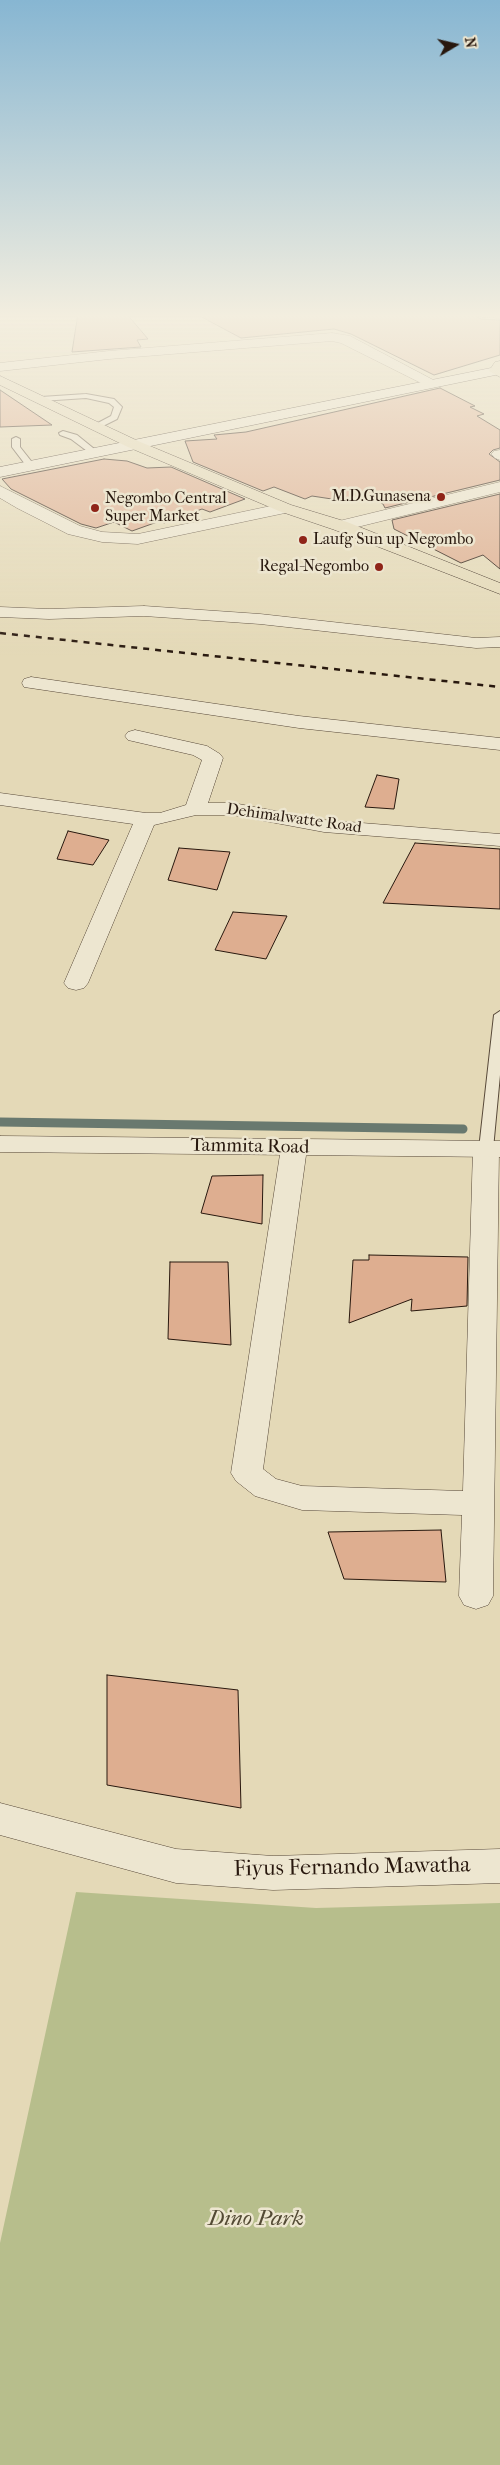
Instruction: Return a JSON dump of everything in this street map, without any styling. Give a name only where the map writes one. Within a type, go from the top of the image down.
[{"type":"main road","points":[[100,428],[133,444],[285,508],[341,526],[500,589]]},
{"type":"street","points":[[0,472],[213,428]]},
{"type":"street","points":[[341,526],[500,487]]},
{"type":"street","points":[[0,491],[23,505],[74,530],[102,537],[138,539],[285,508]]},
{"type":"street","points":[[0,612],[49,614],[144,612],[260,619],[476,643],[500,642]]},
{"type":"street","points":[[31,683],[299,722],[500,744]]},
{"type":"street","points":[[135,736],[200,750],[213,758],[195,810]]},
{"type":"street","name":"Dehimalwatte Road","points":[[0,799],[146,819],[161,819],[195,810],[233,809],[324,826],[500,840]]},
{"type":"street","points":[[76,983],[146,819]]},
{"type":"street","name":"Tammita Road","points":[[0,1144],[493,1149]]},
{"type":"street","points":[[294,1148],[247,1473],[266,1488],[302,1498],[479,1504]]},
{"type":"street","points":[[476,1596],[493,1149]]},
{"type":"street","name":"Fiyus Fernando Mawatha","points":[[0,1819],[176,1866],[273,1873],[500,1866]]},
{"type":"lane","points":[[63,433],[74,437],[94,452]]},
{"type":"lane","points":[[16,439],[16,447],[31,466]]},
{"type":"lane","points":[[493,1149],[500,1015]]},
{"type":"green space","name":"Dino Park","points":[[76,1892],[316,1908],[500,1903],[500,2465],[0,2465],[0,2243]]},
{"type":"building","points":[[263,428],[497,428],[500,430],[500,448],[493,450],[489,454],[500,462],[500,480],[385,508],[383,504],[369,496],[345,501],[312,496],[305,499],[274,487],[263,491],[193,462],[185,441],[217,439],[214,435]]},
{"type":"building","points":[[104,459],[127,461],[147,468],[171,467],[245,499],[210,512],[202,509],[164,523],[160,521],[132,531],[114,522],[96,528],[81,524],[11,489],[2,479]]},
{"type":"building","points":[[500,494],[500,569],[483,555],[461,563],[394,529],[392,520]]},
{"type":"building","points":[[377,775],[399,779],[394,809],[365,807]]},
{"type":"building","points":[[68,831],[109,840],[93,865],[57,859]]},
{"type":"building","points":[[415,843],[500,849],[500,909],[383,903]]},
{"type":"building","points":[[179,848],[230,852],[217,890],[168,880]]},
{"type":"building","points":[[233,912],[287,916],[266,959],[215,950]]},
{"type":"building","points":[[263,1175],[262,1224],[201,1213],[212,1176]]},
{"type":"building","points":[[369,1255],[468,1257],[467,1306],[411,1311],[412,1299],[349,1323],[353,1260],[369,1260]]},
{"type":"building","points":[[170,1262],[228,1262],[231,1345],[168,1339]]},
{"type":"building","points":[[441,1530],[446,1582],[344,1579],[328,1532]]},
{"type":"building","points":[[107,1675],[238,1690],[241,1808],[107,1785]]},
{"type":"waterway","points":[[0,1122],[463,1129]]},
{"type":"railway","points":[[0,633],[500,687]]},
{"type":"place","name":"M.D.Gunasena","points":[[441,497]]},
{"type":"place","name":"Negombo Central Super Market","points":[[95,508]]},
{"type":"place","name":"Laufg Sun up Negombo","points":[[303,540]]},
{"type":"place","name":"Regal-Negombo","points":[[379,567]]}]
